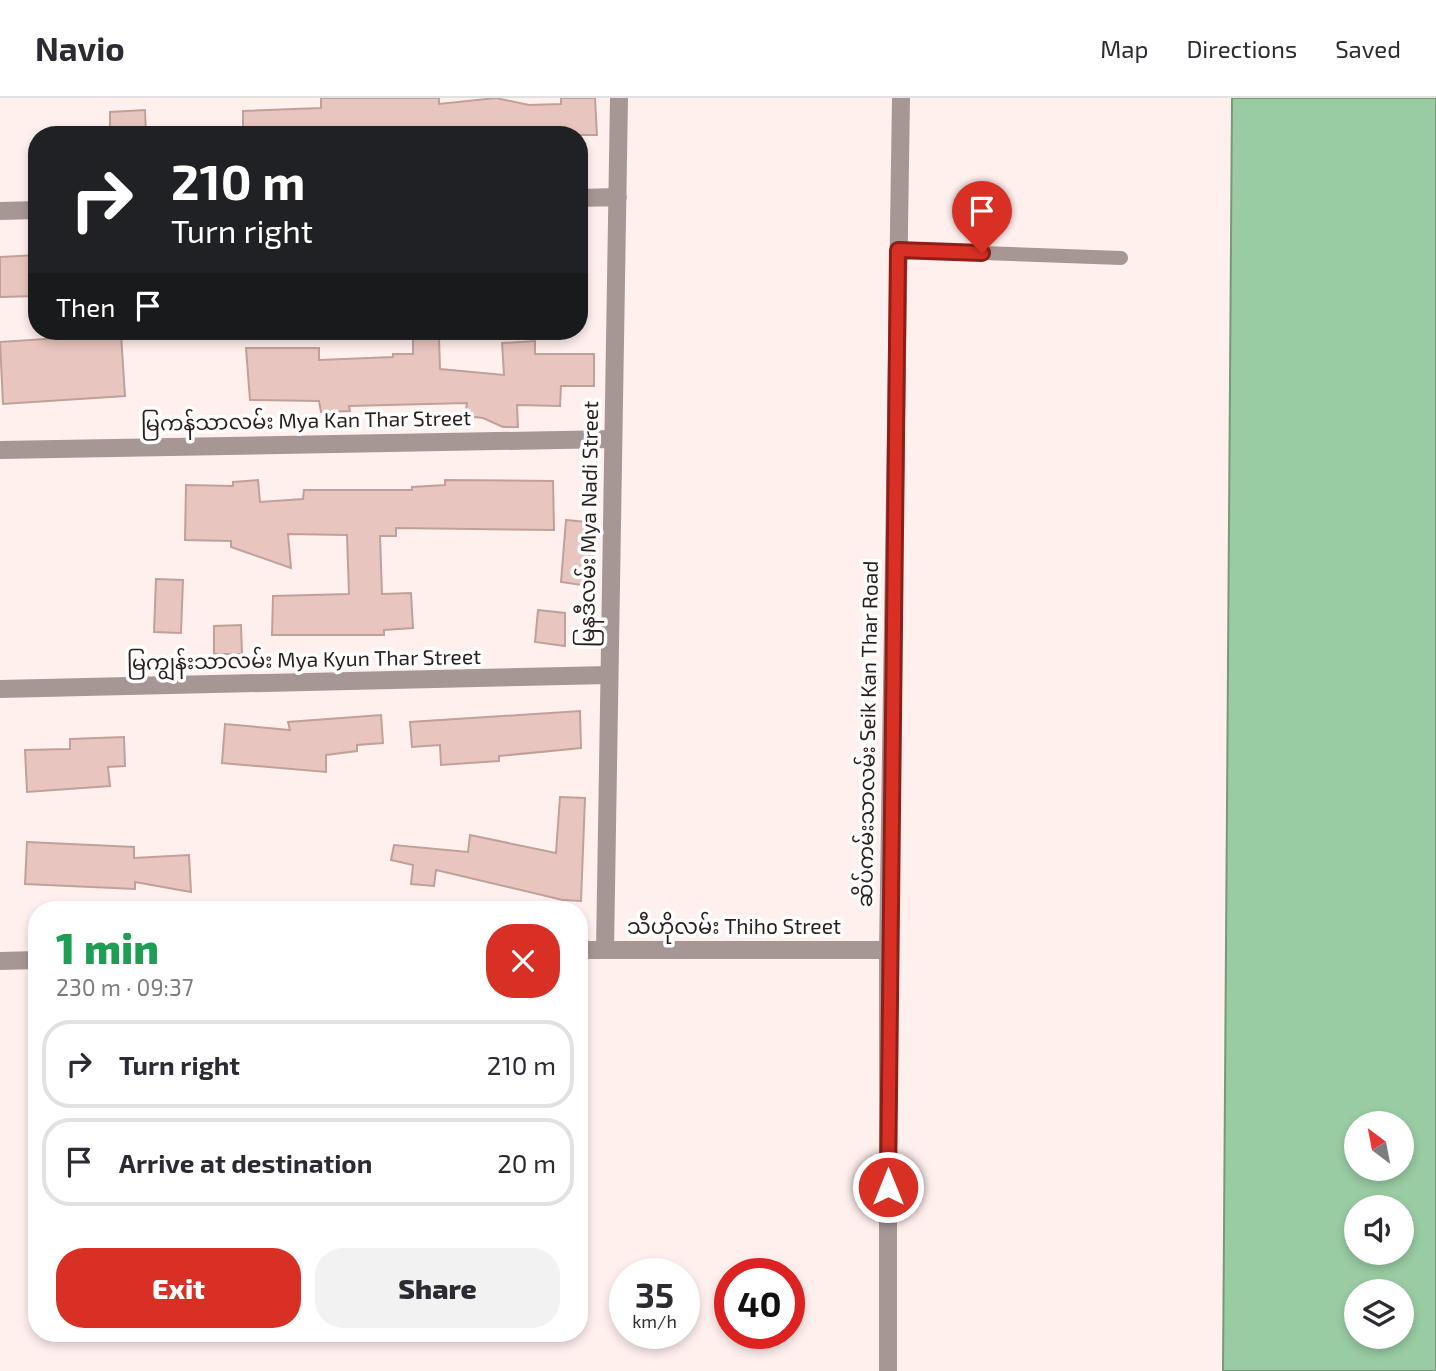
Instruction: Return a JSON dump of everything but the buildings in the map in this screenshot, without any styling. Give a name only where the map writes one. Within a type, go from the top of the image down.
[{"type":"street","name":"မြနဒီလမ်း Mya Nadi Street","points":[[605,950],[619,98]]},
{"type":"street","name":"ဆိပ်ကမ်းသာလမ်း Seik Kan Thar Road","points":[[888,1371],[888,950],[901,98]]},
{"type":"street","points":[[588,198],[618,197]]},
{"type":"street","points":[[0,211],[28,210]]},
{"type":"street","name":"မြကန်သာလမ်း Mya Kan Thar Street","points":[[0,450],[613,439]]},
{"type":"street","name":"မြကျွန်းသာလမ်း Mya Kyun Thar Street","points":[[0,690],[609,675]]},
{"type":"street","name":"သီဟိုလမ်း Thiho Street","points":[[588,950],[888,950]]},
{"type":"street","points":[[0,961],[28,960]]},
{"type":"lane","points":[[898,250],[1121,258]]},
{"type":"shaded area","points":[[1232,98],[1436,98],[1436,1371],[1223,1371]]},
{"type":"route","points":[[888,1187],[888,950],[898,250],[982,253]]}]
